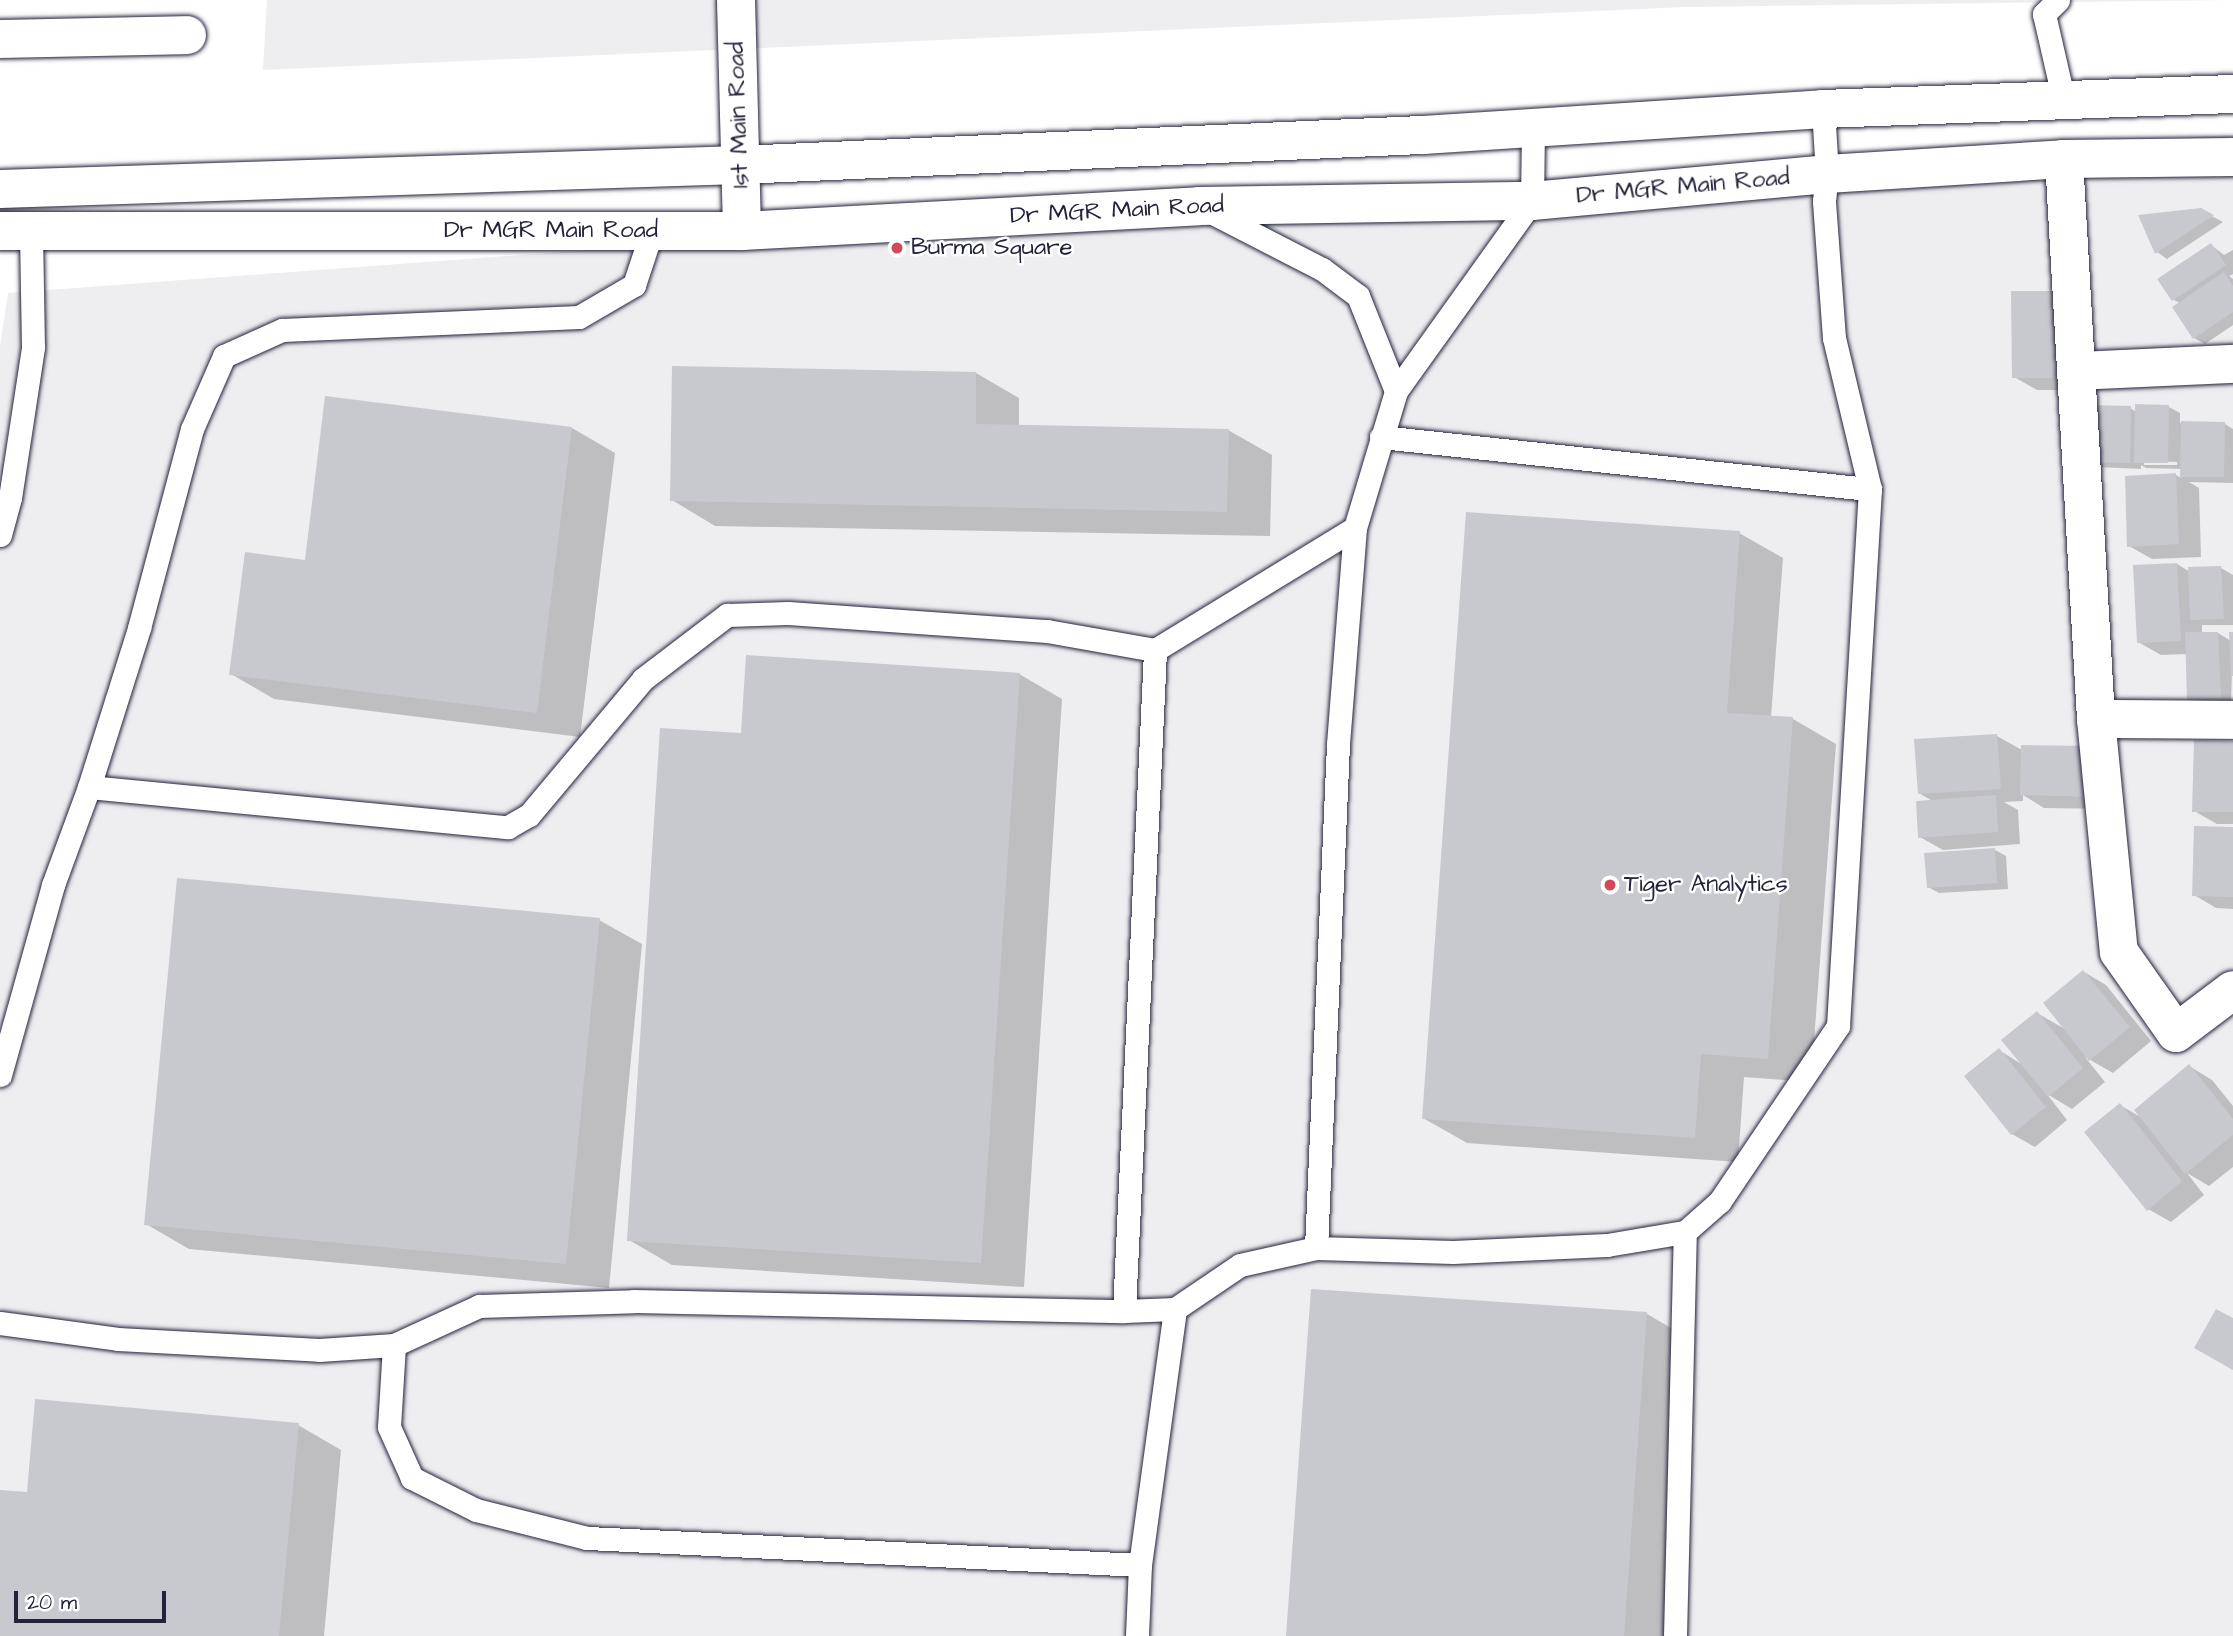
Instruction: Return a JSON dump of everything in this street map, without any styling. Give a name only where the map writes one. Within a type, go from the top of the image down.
[{"type":"main road","name":"1st Main Road","points":[[736,0],[742,231]]},
{"type":"main road","points":[[0,39],[187,35]]},
{"type":"main road","points":[[0,189],[740,165],[1533,128],[1823,109],[2233,94]]},
{"type":"main road","name":"Dr MGR Main Road","points":[[15,230],[742,231],[1199,206],[1532,201],[1827,174],[2064,159],[2233,157]]},
{"type":"main road","points":[[2064,159],[2096,719],[2119,952],[2176,1033],[2233,989]]},
{"type":"main road","points":[[2077,371],[2233,364]]},
{"type":"main road","points":[[2096,719],[2233,720]]},
{"type":"lane","points":[[2058,0],[2044,14],[2064,101]]},
{"type":"lane","points":[[0,1323],[118,1339],[319,1350],[394,1345],[478,1306],[635,1301],[1124,1311],[1175,1309],[1240,1265],[1316,1248],[1478,1251],[1607,1245],[1685,1232],[1720,1200],[1838,1026],[1870,489],[1835,338],[1824,201],[1827,174],[1823,109]]},
{"type":"lane","points":[[1316,1248],[1339,744],[1355,528],[1396,391],[1532,201],[1533,128]]},
{"type":"lane","points":[[1199,206],[1322,269],[1358,296],[1396,391]]},
{"type":"lane","points":[[0,535],[10,498],[33,346],[15,230]]},
{"type":"lane","points":[[0,1074],[56,873],[89,787],[139,628],[192,429],[224,356],[282,330],[579,317],[634,285],[652,231]]},
{"type":"lane","points":[[1381,437],[1870,489]]},
{"type":"lane","points":[[89,787],[508,827],[529,815],[643,679],[727,615],[788,613],[1047,631],[1155,650],[1355,528]]},
{"type":"lane","points":[[1124,1311],[1155,650]]},
{"type":"lane","points":[[1675,1636],[1685,1232]]},
{"type":"lane","points":[[1137,1636],[1140,1565],[1175,1309]]},
{"type":"lane","points":[[394,1345],[389,1427],[412,1478],[476,1510],[587,1538],[1140,1565]]},
{"type":"shaded area","points":[[267,0],[2233,0],[1686,7],[263,70]]},
{"type":"shaded area","points":[[2233,135],[2233,1636],[0,1636],[0,346],[8,293],[1922,151]]},
{"type":"building","points":[[2201,208],[2214,215],[2155,254],[2138,215]]},
{"type":"building","points":[[2211,243],[2226,265],[2172,301],[2157,279]]},
{"type":"building","points":[[2224,272],[2233,286],[2233,312],[2193,339],[2172,307]]},
{"type":"building","points":[[2011,291],[2059,291],[2059,378],[2012,378]]},
{"type":"building","points":[[672,366],[976,372],[976,424],[1229,429],[1227,512],[670,501]]},
{"type":"building","points":[[325,396],[572,427],[537,713],[229,675],[245,552],[305,560]]},
{"type":"building","points":[[2135,404],[2169,405],[2168,463],[2134,463]]},
{"type":"building","points":[[2087,405],[2131,406],[2130,463],[2085,462]]},
{"type":"building","points":[[2181,421],[2225,422],[2224,477],[2180,477]]},
{"type":"building","points":[[2176,473],[2179,544],[2127,547],[2125,476]]},
{"type":"building","name":"Tiger Analytics","points":[[1466,512],[1740,531],[1727,713],[1793,717],[1768,1059],[1701,1054],[1695,1138],[1422,1119]]},
{"type":"building","points":[[2177,563],[2181,641],[2137,643],[2133,565]]},
{"type":"building","points":[[2221,566],[2224,619],[2190,620],[2188,567]]},
{"type":"building","points":[[2185,632],[2218,632],[2221,698],[2187,700]]},
{"type":"building","points":[[2229,632],[2233,632],[2233,676],[2231,676]]},
{"type":"building","points":[[746,655],[1020,673],[981,1263],[627,1241],[660,728],[741,733]]},
{"type":"building","points":[[1997,734],[2001,789],[1918,794],[1914,739]]},
{"type":"building","points":[[2194,740],[2233,741],[2233,812],[2192,812]]},
{"type":"building","points":[[2021,745],[2093,746],[2092,797],[2020,795]]},
{"type":"building","points":[[1996,795],[1998,832],[1918,838],[1916,801]]},
{"type":"building","points":[[2194,826],[2233,827],[2233,897],[2192,896]]},
{"type":"building","points":[[1995,848],[1997,883],[1927,888],[1924,853]]},
{"type":"building","points":[[177,878],[600,918],[566,1264],[144,1225]]},
{"type":"building","points":[[2083,970],[2130,1027],[2089,1061],[2043,1003]]},
{"type":"building","points":[[2037,1011],[2083,1068],[2048,1097],[2001,1040]]},
{"type":"building","points":[[1999,1048],[2046,1107],[2011,1135],[1964,1076]]},
{"type":"building","points":[[2189,1064],[2233,1119],[2233,1135],[2185,1174],[2134,1110]]},
{"type":"building","points":[[2120,1103],[2182,1181],[2147,1211],[2084,1132]]},
{"type":"building","points":[[1311,1289],[1647,1312],[1624,1636],[1286,1636]]},
{"type":"building","points":[[2216,1309],[2233,1318],[2233,1370],[2194,1348]]},
{"type":"building","points":[[35,1399],[299,1423],[279,1636],[0,1636],[0,1490],[27,1492]]},
{"type":"place","name":"Burma Square","points":[[897,248]]},
{"type":"place","name":"Tiger Analytics","points":[[1610,885]]}]
